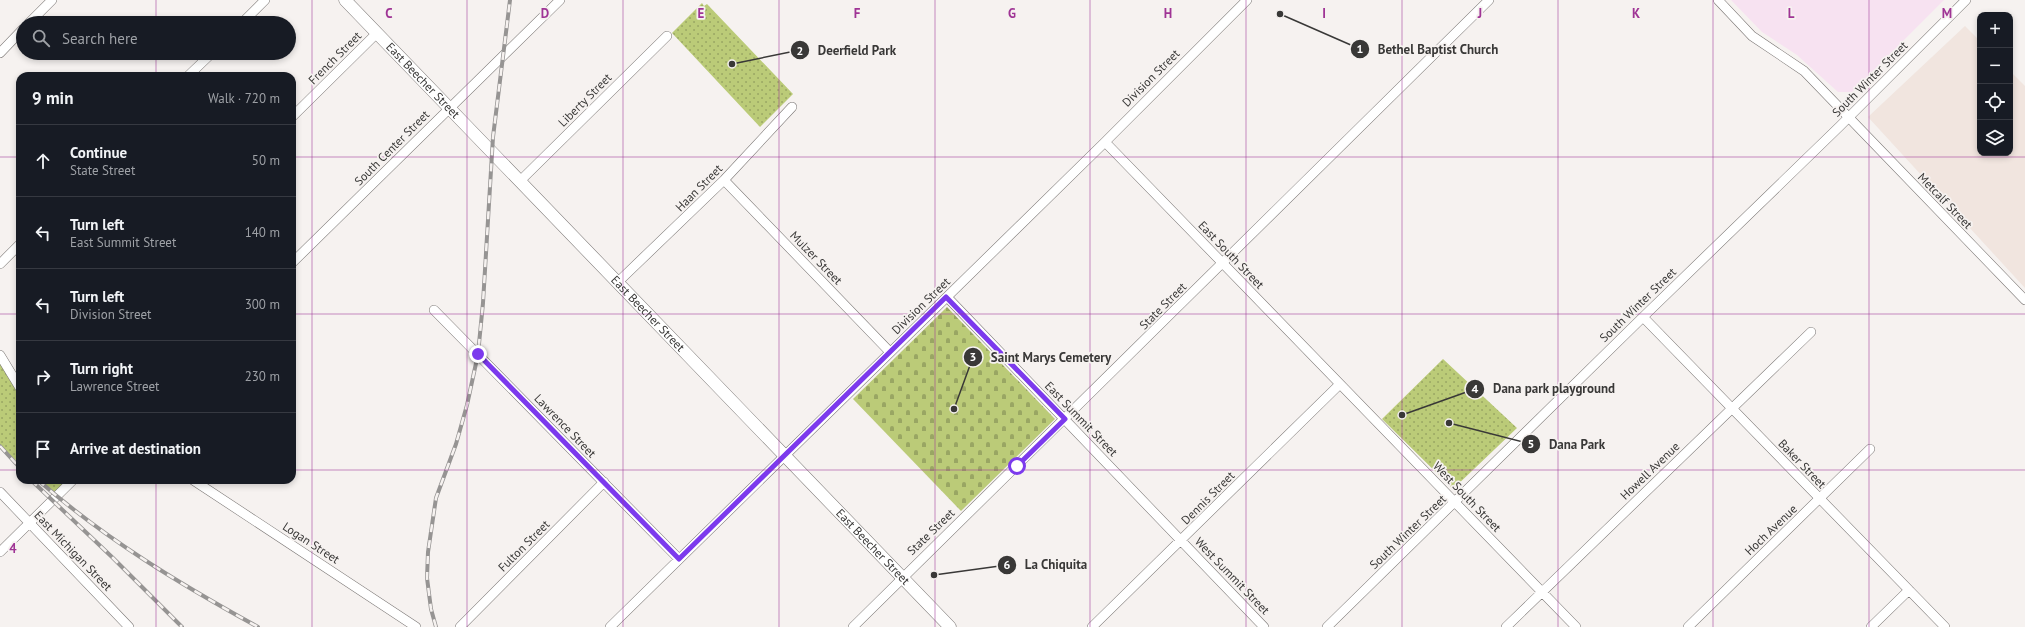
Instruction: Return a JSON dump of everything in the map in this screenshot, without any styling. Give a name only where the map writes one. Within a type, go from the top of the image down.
[{"type":"main road","name":"East Beecher Street","points":[[345,0],[950,627]]},
{"type":"street","points":[[36,16],[52,0]]},
{"type":"street","points":[[249,16],[265,0]]},
{"type":"street","name":"South Center Street","points":[[296,259],[449,108],[502,59],[560,0]]},
{"type":"street","name":"Division Street","points":[[610,627],[1105,142],[1246,0]]},
{"type":"street","name":"State Street","points":[[853,627],[1223,264],[1489,0]]},
{"type":"street","name":"Metcalf Street","points":[[1718,0],[1752,36],[1804,71],[2025,300]]},
{"type":"street","name":"South Winter Street","points":[[1328,627],[1848,118],[1966,0]]},
{"type":"street","name":"French Street","points":[[296,113],[377,33]]},
{"type":"street","points":[[0,53],[16,36]]},
{"type":"street","name":"Liberty Street","points":[[520,181],[667,36]]},
{"type":"street","points":[[192,72],[205,60]]},
{"type":"street","name":"Haan Street","points":[[618,282],[724,180],[792,107]]},
{"type":"street","name":"East South Street","points":[[1105,142],[1340,384]]},
{"type":"street","name":"Mulzer Street","points":[[724,180],[890,352]]},
{"type":"street","points":[[0,264],[16,248]]},
{"type":"street","name":"East Summit Street","points":[[946,297],[1182,540]]},
{"type":"street","name":"Lawrence Street","points":[[434,310],[679,559]]},
{"type":"street","name":"Baker Street","points":[[1643,317],[1944,627]]},
{"type":"street","name":"Howell Avenue","points":[[1506,627],[1811,332]]},
{"type":"street","points":[[0,355],[16,381]]},
{"type":"street","name":"West South Street","points":[[1340,384],[1576,627]]},
{"type":"street","name":"Dennis Street","points":[[1092,627],[1340,384]]},
{"type":"street","name":"Hoch Avenue","points":[[1688,627],[1870,449]]},
{"type":"street","name":"Fulton Street","points":[[460,627],[604,482]]},
{"type":"street","points":[[0,552],[69,484]]},
{"type":"street","name":"Logan Street","points":[[199,484],[416,627]]},
{"type":"street","name":"East Michigan Street","points":[[0,492],[129,627]]},
{"type":"street","name":"West Summit Street","points":[[1182,540],[1264,627]]},
{"type":"street","points":[[1870,627],[1909,590]]},
{"type":"shaded area","points":[[1731,0],[1944,0],[1852,92],[1838,92],[1797,55],[1762,32]]},
{"type":"shaded area","points":[[1965,26],[1977,38],[1977,156],[2013,156],[2013,74],[2025,86],[2025,288],[1868,117]]},
{"type":"green space","points":[[702,3],[704,6],[707,4],[793,94],[760,127],[672,33]]},
{"type":"green space","points":[[947,307],[1055,419],[961,511],[853,399]]},
{"type":"green space","points":[[0,355],[16,381],[16,460],[0,446]]},
{"type":"green space","points":[[1443,359],[1517,428],[1453,489],[1382,419]]},
{"type":"green space","points":[[43,484],[69,484],[57,496]]},
{"type":"railway","points":[[436,627],[431,609],[427,578],[428,552],[436,498],[456,444],[467,405],[478,354],[483,303],[493,137],[510,0]]},
{"type":"railway","points":[[0,446],[16,464]]},
{"type":"railway","points":[[35,484],[113,558],[182,627]]},
{"type":"railway","points":[[43,484],[90,522],[144,560],[258,627]]},
{"type":"place","name":"Bethel Baptist Church","points":[[1280,14]]},
{"type":"place","name":"Deerfield Park","points":[[732,64]]},
{"type":"place","name":"Saint Marys Cemetery","points":[[954,409]]},
{"type":"place","name":"Dana park playground","points":[[1402,415]]},
{"type":"place","name":"Dana Park","points":[[1449,423]]},
{"type":"place","name":"La Chiquita","points":[[934,575]]},
{"type":"route","points":[[478,354],[679,559],[946,297],[1065,419],[1017,466]]}]
